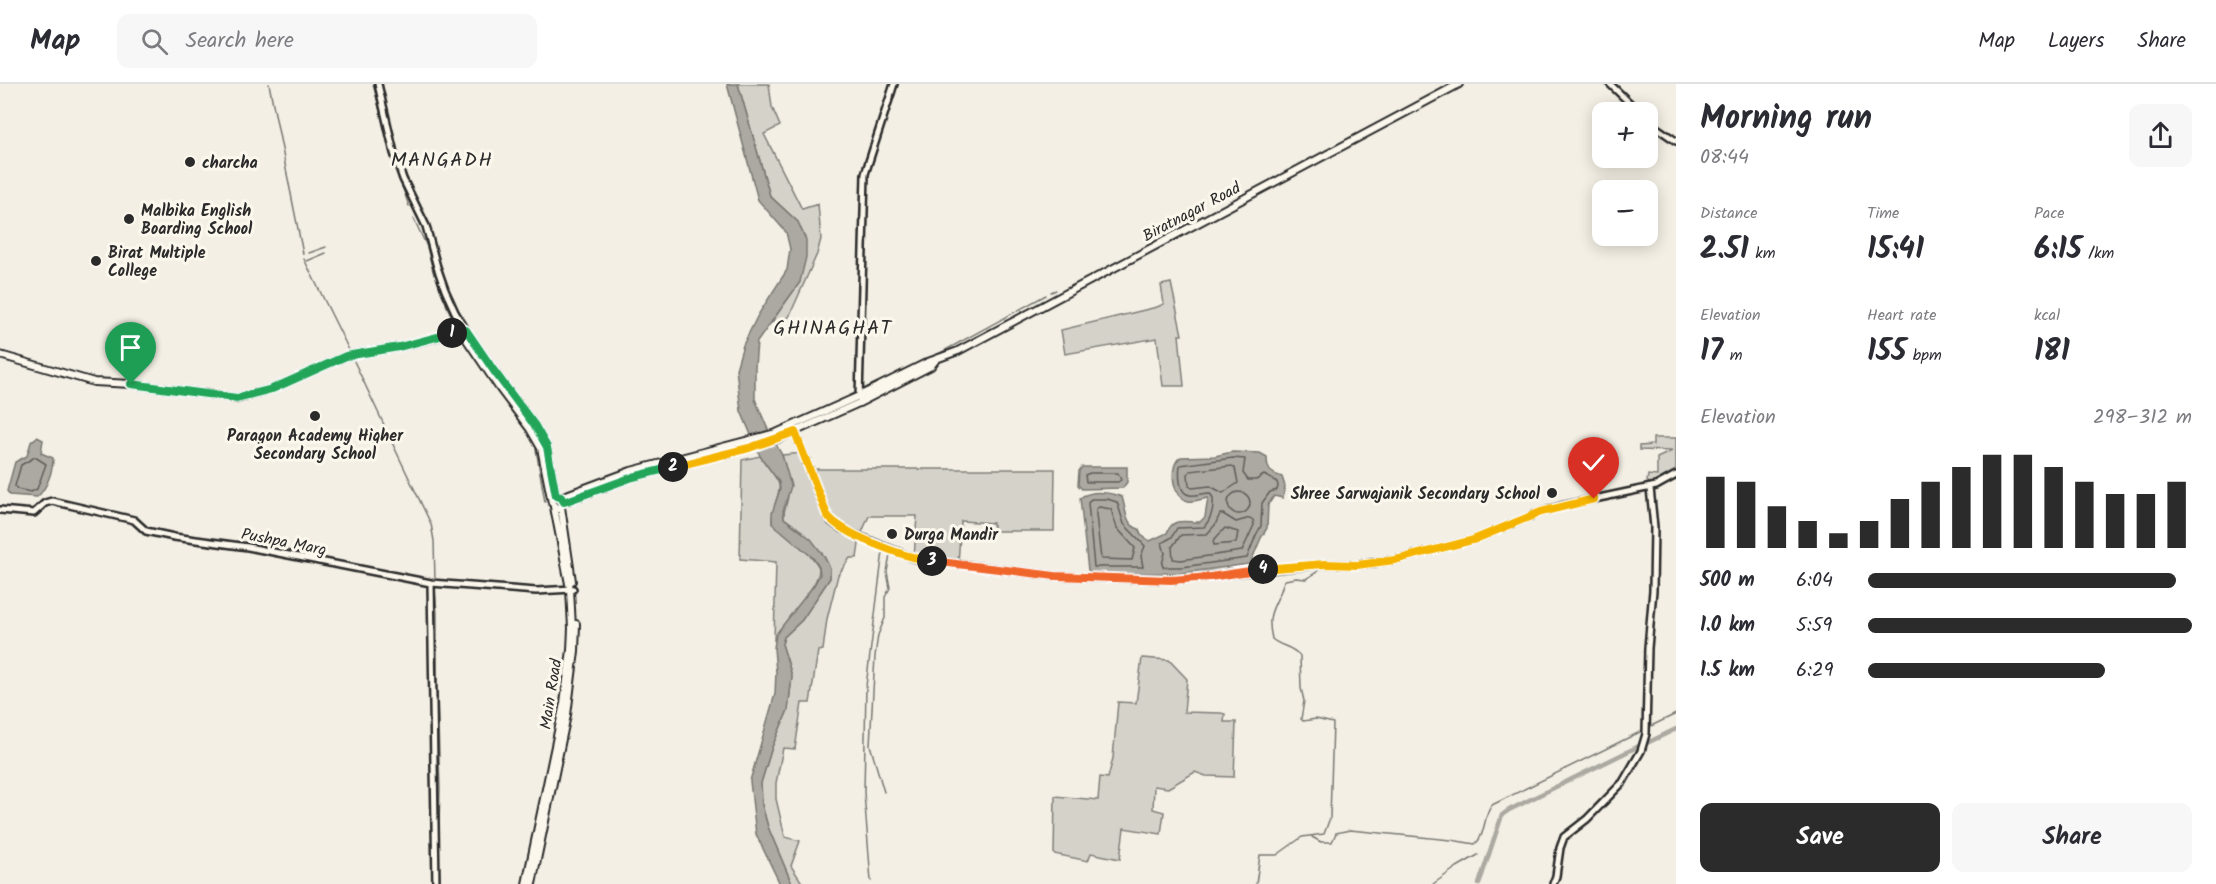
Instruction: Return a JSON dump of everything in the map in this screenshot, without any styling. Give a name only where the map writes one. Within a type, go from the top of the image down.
[{"type":"main road","name":"Biratnagar Road","points":[[558,502],[633,477],[795,432],[931,366],[935,360],[958,351],[1459,84]]},
{"type":"main road","points":[[0,355],[109,385],[131,384],[237,398],[272,389],[346,356],[399,347],[464,330]]},
{"type":"main road","name":"Main Road","points":[[464,330],[500,389],[530,429],[541,448],[558,502],[576,628],[569,704],[562,746],[532,884]]},
{"type":"main road","name":"Biratnagar Road","points":[[777,436],[859,400]]},
{"type":"main road","name":"Main Road","points":[[526,884],[564,703],[572,628],[571,589]]},
{"type":"street","points":[[378,84],[394,153],[403,179],[426,226],[436,267],[464,330]]},
{"type":"street","points":[[859,400],[865,174],[894,84]]},
{"type":"street","points":[[1610,84],[1629,102]]},
{"type":"street","points":[[1658,129],[1676,141]]},
{"type":"street","points":[[795,432],[827,515],[842,529],[914,558],[1017,572],[1084,578],[1124,577],[1171,580],[1315,564],[1357,565],[1395,560],[1473,540],[1561,506],[1650,488],[1676,475]]},
{"type":"street","points":[[1553,884],[1557,876],[1560,848],[1564,837],[1587,819],[1623,782],[1641,751],[1646,728],[1648,648],[1653,603],[1654,527],[1650,488]]},
{"type":"street","name":"Pushpa Marg","points":[[0,510],[34,513],[45,502],[52,501],[134,520],[146,531],[248,547],[431,583],[536,591],[571,589]]},
{"type":"street","points":[[431,583],[436,884]]},
{"type":"shaded area","points":[[738,84],[769,84],[772,107],[780,126],[764,134],[802,209],[818,204],[821,239],[817,254],[789,317],[771,323],[800,282],[798,222],[770,196]]},
{"type":"shaded area","points":[[1171,283],[1182,335],[1179,335],[1184,386],[1163,386],[1157,338],[1065,354],[1061,330],[1157,307],[1164,304],[1161,285]]},
{"type":"shaded area","points":[[1653,438],[1676,438],[1676,475],[1652,486],[1647,481],[1648,475],[1657,476],[1657,458],[1672,451],[1639,450],[1639,446],[1653,445]]},
{"type":"shaded area","points":[[803,453],[810,469],[1055,469],[1054,531],[993,531],[993,523],[961,521],[958,564],[914,558],[917,516],[869,516],[860,537],[857,558],[850,558],[838,575],[827,619],[823,650],[818,651],[810,703],[802,703],[795,749],[783,748],[776,783],[776,799],[785,837],[800,841],[791,866],[803,884],[792,884],[768,827],[762,805],[761,783],[772,747],[788,710],[792,676],[782,644],[784,637],[802,620],[830,578],[830,568],[802,531],[784,518],[788,484],[782,455]]},
{"type":"shaded area","points":[[760,456],[779,485],[772,523],[809,554],[818,565],[819,572],[809,592],[774,641],[776,562],[740,559],[742,460]]},
{"type":"shaded area","points":[[1142,658],[1169,660],[1187,679],[1184,712],[1221,713],[1225,714],[1224,722],[1236,722],[1234,777],[1206,776],[1195,772],[1168,788],[1154,786],[1153,809],[1164,812],[1161,834],[1124,828],[1120,859],[1091,853],[1088,861],[1054,854],[1055,796],[1098,800],[1100,777],[1108,778],[1113,758],[1118,702],[1136,703]]},
{"type":"water","points":[[727,84],[738,84],[770,196],[798,222],[806,240],[806,257],[800,282],[757,342],[755,367],[755,399],[782,455],[791,486],[783,511],[784,518],[811,539],[830,568],[830,578],[802,620],[784,637],[782,644],[792,676],[788,710],[772,747],[761,783],[762,805],[768,827],[792,884],[780,884],[756,834],[750,781],[775,694],[776,634],[820,574],[819,567],[813,558],[772,523],[772,513],[780,489],[779,482],[760,456],[741,411],[736,369],[743,345],[758,315],[787,270],[790,249],[786,232],[758,200]]},
{"type":"water","points":[[37,437],[43,440],[41,453],[53,458],[51,474],[41,494],[37,497],[10,495],[7,491],[15,462],[27,456],[31,442]]},
{"type":"water","points":[[1232,452],[1260,453],[1267,457],[1270,470],[1282,477],[1285,486],[1283,498],[1274,496],[1268,505],[1267,528],[1250,564],[1182,573],[1093,574],[1088,570],[1080,498],[1084,495],[1101,493],[1122,497],[1131,524],[1150,541],[1167,533],[1177,522],[1200,522],[1205,517],[1208,498],[1188,501],[1178,494],[1175,488],[1173,473],[1177,461],[1181,457],[1215,456]]},
{"type":"water","points":[[1082,467],[1127,467],[1127,482],[1123,488],[1082,489],[1078,485],[1079,471]]},
{"type":"waterway","points":[[269,84],[303,254]]},
{"type":"waterway","points":[[373,84],[389,146]]},
{"type":"waterway","points":[[391,155],[409,206]]},
{"type":"waterway","points":[[414,219],[427,247],[434,275]]},
{"type":"waterway","points":[[309,253],[326,247]]},
{"type":"waterway","points":[[307,261],[326,253]]},
{"type":"waterway","points":[[304,259],[350,352]]},
{"type":"waterway","points":[[1051,292],[1056,290]]},
{"type":"waterway","points":[[931,358],[1046,295]]},
{"type":"waterway","points":[[446,304],[457,329]]},
{"type":"waterway","points":[[353,359],[385,427]]},
{"type":"waterway","points":[[387,432],[431,524],[434,541],[435,581]]},
{"type":"waterway","points":[[535,443],[545,502]]},
{"type":"waterway","points":[[1500,526],[1542,508],[1613,493]]},
{"type":"waterway","points":[[1463,540],[1485,532]]},
{"type":"waterway","points":[[871,881],[864,793],[866,686],[883,551]]},
{"type":"waterway","points":[[884,792],[870,745],[875,656],[878,635],[885,618],[885,597],[890,588],[887,572],[890,554],[915,563],[956,567]]},
{"type":"waterway","points":[[1393,558],[1402,555]]},
{"type":"waterway","points":[[944,559],[1007,567]]},
{"type":"waterway","points":[[1325,561],[1342,561]]},
{"type":"waterway","points":[[1346,561],[1352,562]]},
{"type":"waterway","points":[[959,567],[1055,580]]},
{"type":"waterway","points":[[1256,884],[1260,855],[1277,855],[1302,837],[1324,834],[1330,818],[1333,723],[1316,719],[1303,721],[1301,719],[1304,701],[1301,688],[1300,656],[1272,639],[1270,625],[1272,610],[1285,580],[1306,579],[1319,568]]},
{"type":"waterway","points":[[1045,572],[1056,573]]},
{"type":"waterway","points":[[435,588],[437,684]]},
{"type":"waterway","points":[[437,690],[440,789],[438,858]]},
{"type":"waterway","points":[[1651,726],[1676,714]]},
{"type":"waterway","points":[[1647,743],[1676,729]]},
{"type":"waterway","points":[[1312,837],[1321,842],[1332,842],[1336,833],[1350,830],[1475,844],[1481,836],[1492,805],[1642,731]]},
{"type":"waterway","points":[[1479,884],[1502,815],[1639,746]]},
{"type":"waterway","points":[[1433,884],[1478,855]]},
{"type":"place","name":"charcha","points":[[190,162]]},
{"type":"place","name":"Malbika English Boarding School","points":[[129,219]]},
{"type":"place","name":"Birat Multiple College","points":[[96,261]]},
{"type":"place","name":"Paragon Academy Higher Secondary School","points":[[315,416]]},
{"type":"place","name":"Shree Sarwajanik Secondary School","points":[[1552,493]]},
{"type":"place","name":"Durga Mandir","points":[[892,534]]},
{"type":"district","name":"MANGADH","points":[[442,159]]},
{"type":"district","name":"GHINAGHAT","points":[[833,327]]},
{"type":"route","points":[[131,384],[237,398],[272,389],[346,356],[399,347],[466,330],[535,426],[547,447],[556,496],[561,497],[564,502],[633,477],[749,448],[795,432],[827,515],[842,529],[914,558],[1055,576],[1171,580],[1269,568],[1368,564],[1421,555],[1461,544],[1541,512],[1594,499]]}]
